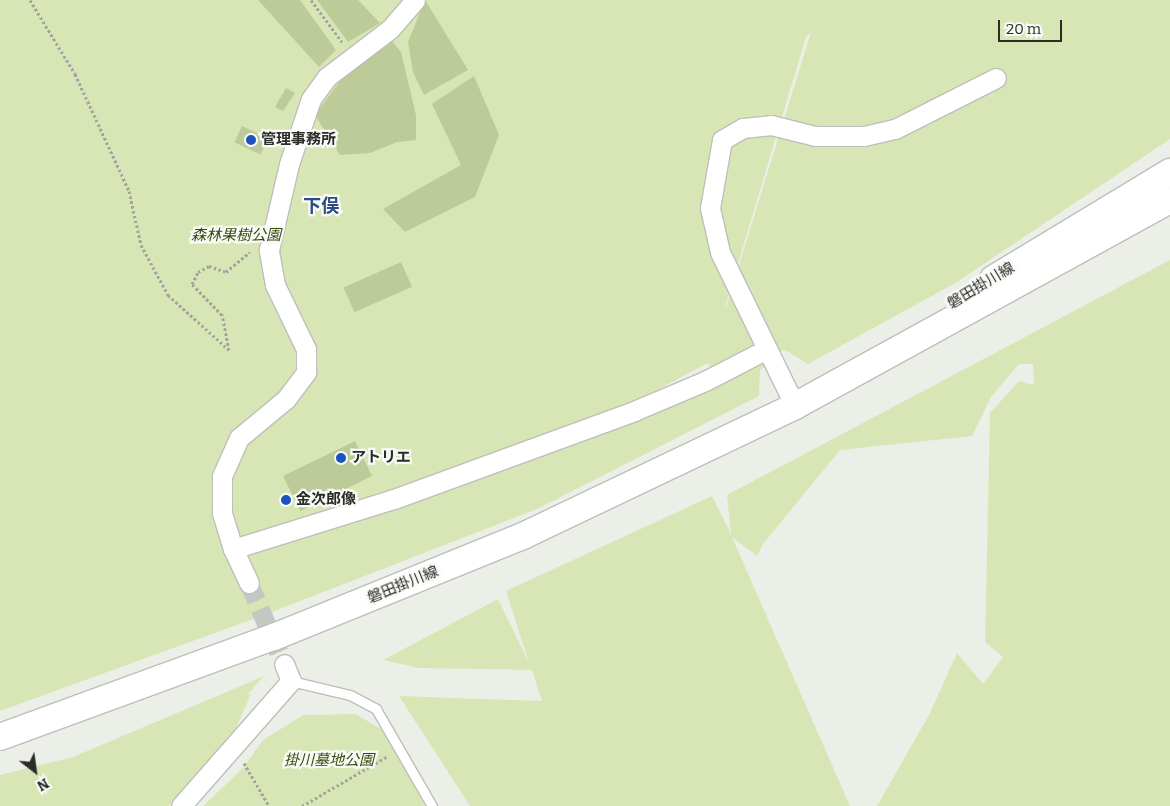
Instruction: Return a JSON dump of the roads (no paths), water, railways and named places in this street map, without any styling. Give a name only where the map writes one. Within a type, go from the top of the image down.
[{"type":"main road","name":"磐田掛川線","points":[[795,406],[921,322],[1170,172]]},
{"type":"main road","name":"磐田掛川線","points":[[0,737],[274,637],[523,536],[795,406],[1170,200]]},
{"type":"street","points":[[250,583],[234,549],[222,512],[222,476],[238,438],[286,399],[306,372],[306,349],[275,285],[269,250],[289,164],[311,99],[327,77],[352,55],[390,29],[415,0]]},
{"type":"street","points":[[795,406],[720,252],[710,208],[722,140],[744,128],[771,125],[815,136],[864,136],[887,131],[924,117],[996,78]]},
{"type":"street","points":[[234,549],[394,499],[634,411],[767,349]]},
{"type":"street","points":[[181,806],[234,746],[287,673]]},
{"type":"lane","points":[[287,673],[350,694],[376,709],[432,806]]},
{"type":"tunnel","points":[[249,583],[284,664]]},
{"type":"place","name":"管理事務所","points":[[251,140]]},
{"type":"place","name":"アトリエ","points":[[341,458]]},
{"type":"place","name":"金次郎像","points":[[286,500]]},
{"type":"district","name":"下俣","points":[[321,206]]},
{"type":"park label","name":"森林果樹公園","points":[[236,236]]},
{"type":"park label","name":"掛川墓地公園","points":[[329,761]]}]
